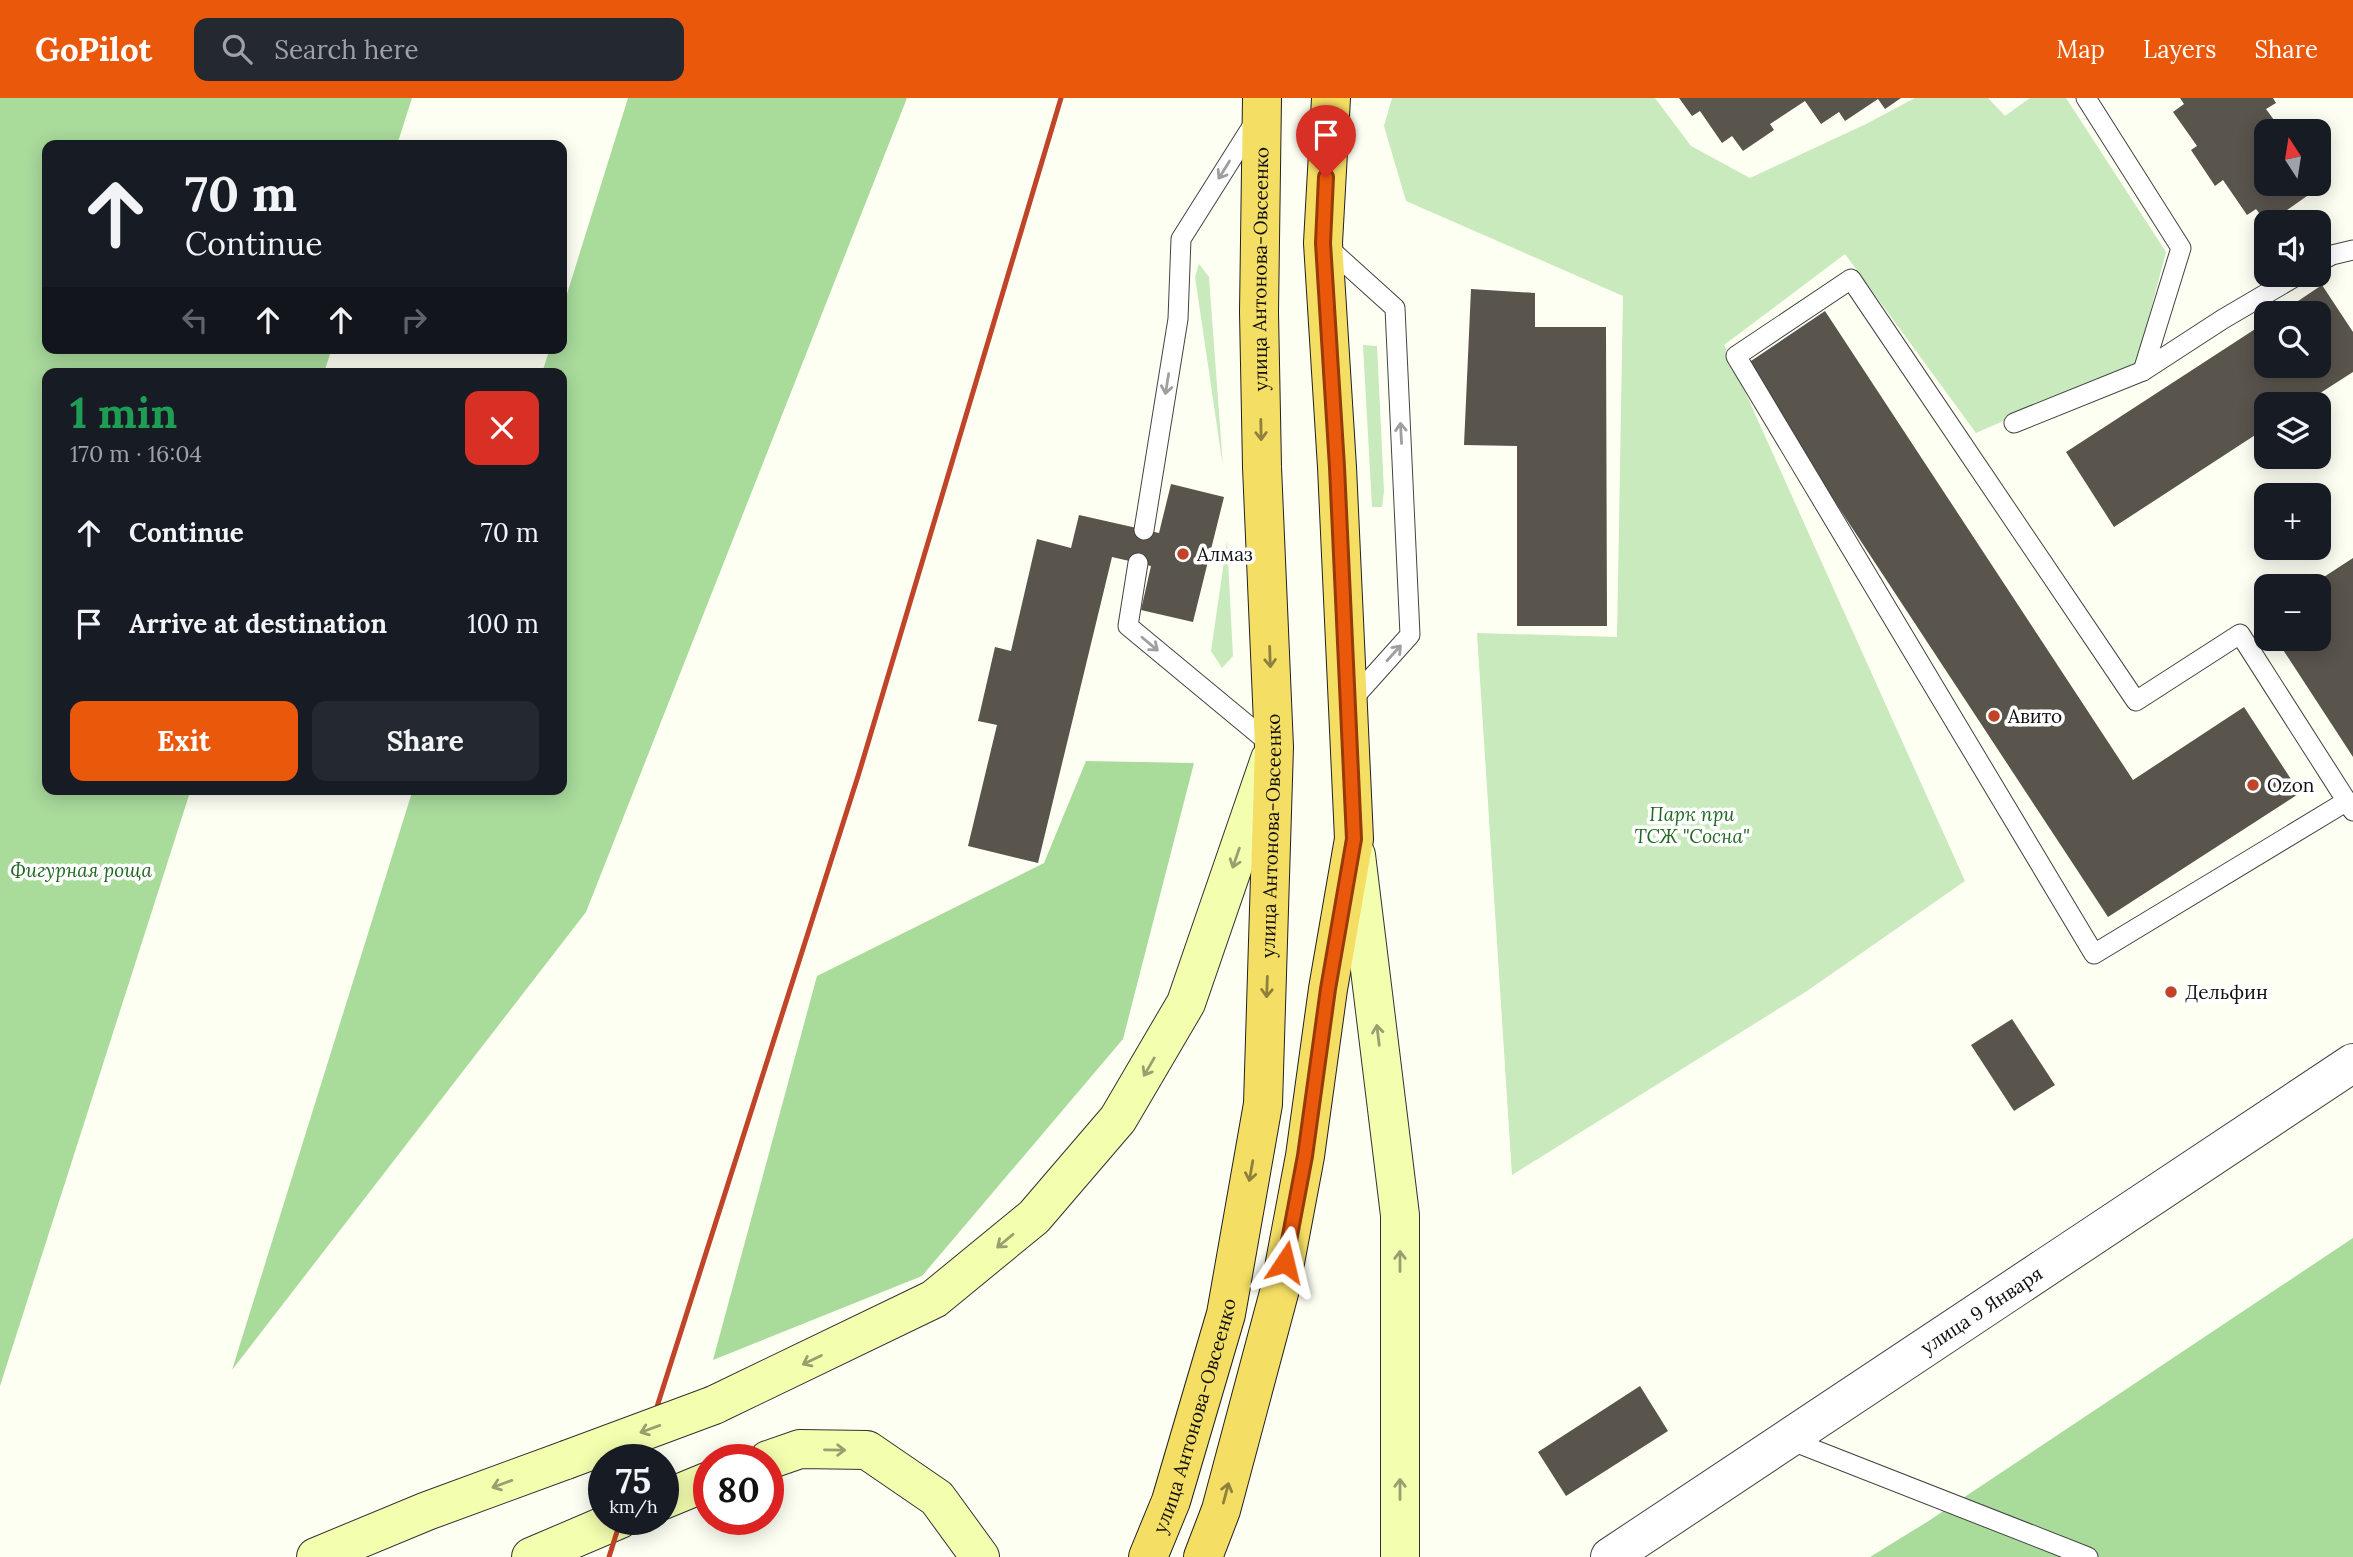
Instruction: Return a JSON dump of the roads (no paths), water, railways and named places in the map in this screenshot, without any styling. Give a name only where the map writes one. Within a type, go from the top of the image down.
[{"type":"highway","points":[[1203,1557],[1221,1510],[1280,1289],[1305,1156],[1328,989],[1354,839],[1337,467],[1323,243],[1331,98]]},
{"type":"highway","name":"улица Антонова-Овсеенко","points":[[1148,1557],[1171,1501],[1226,1314],[1263,1104],[1274,747],[1259,312],[1261,105]]},
{"type":"main road","points":[[316,1557],[427,1511],[714,1405],[934,1300],[1034,1217],[1118,1119],[1186,1003],[1274,747]]},
{"type":"main road","points":[[1354,839],[1400,1215],[1400,1557]]},
{"type":"main road","points":[[784,1454],[800,1449],[867,1450],[937,1498],[980,1557]]},
{"type":"main road","points":[[546,1551],[588,1533]]},
{"type":"street","points":[[1327,156],[1349,98]]},
{"type":"street","name":"улица 9 Января","points":[[1610,1557],[2353,1063]]},
{"type":"lane","points":[[2086,98],[2180,248],[2143,372]]},
{"type":"lane","points":[[1144,530],[1178,318],[1181,239],[1261,105]]},
{"type":"lane","points":[[1323,243],[1395,308],[1410,635],[1348,704]]},
{"type":"lane","points":[[2331,256],[2353,250]]},
{"type":"lane","points":[[1851,279],[2136,701],[2240,634],[2350,806],[2094,954],[1736,356],[1851,279]]},
{"type":"lane","points":[[2014,423],[2143,372],[2278,287]]},
{"type":"lane","points":[[1138,563],[1128,626],[1274,747]]},
{"type":"lane","points":[[1787,1439],[2088,1557]]},
{"type":"railway","points":[[645,1444],[859,773],[1061,98]]},
{"type":"railway","points":[[609,1557],[616,1535]]},
{"type":"place","name":"Алмаз","points":[[1183,554]]},
{"type":"place","name":"Авито","points":[[1994,716]]},
{"type":"place","name":"Ozon","points":[[2253,785]]},
{"type":"place","name":"Дельфин","points":[[2171,992]]},
{"type":"park label","name":"Парк при ТСЖ \"Сосна\"","points":[[1692,825]]},
{"type":"park label","name":"Фигурная роща","points":[[81,870]]}]
